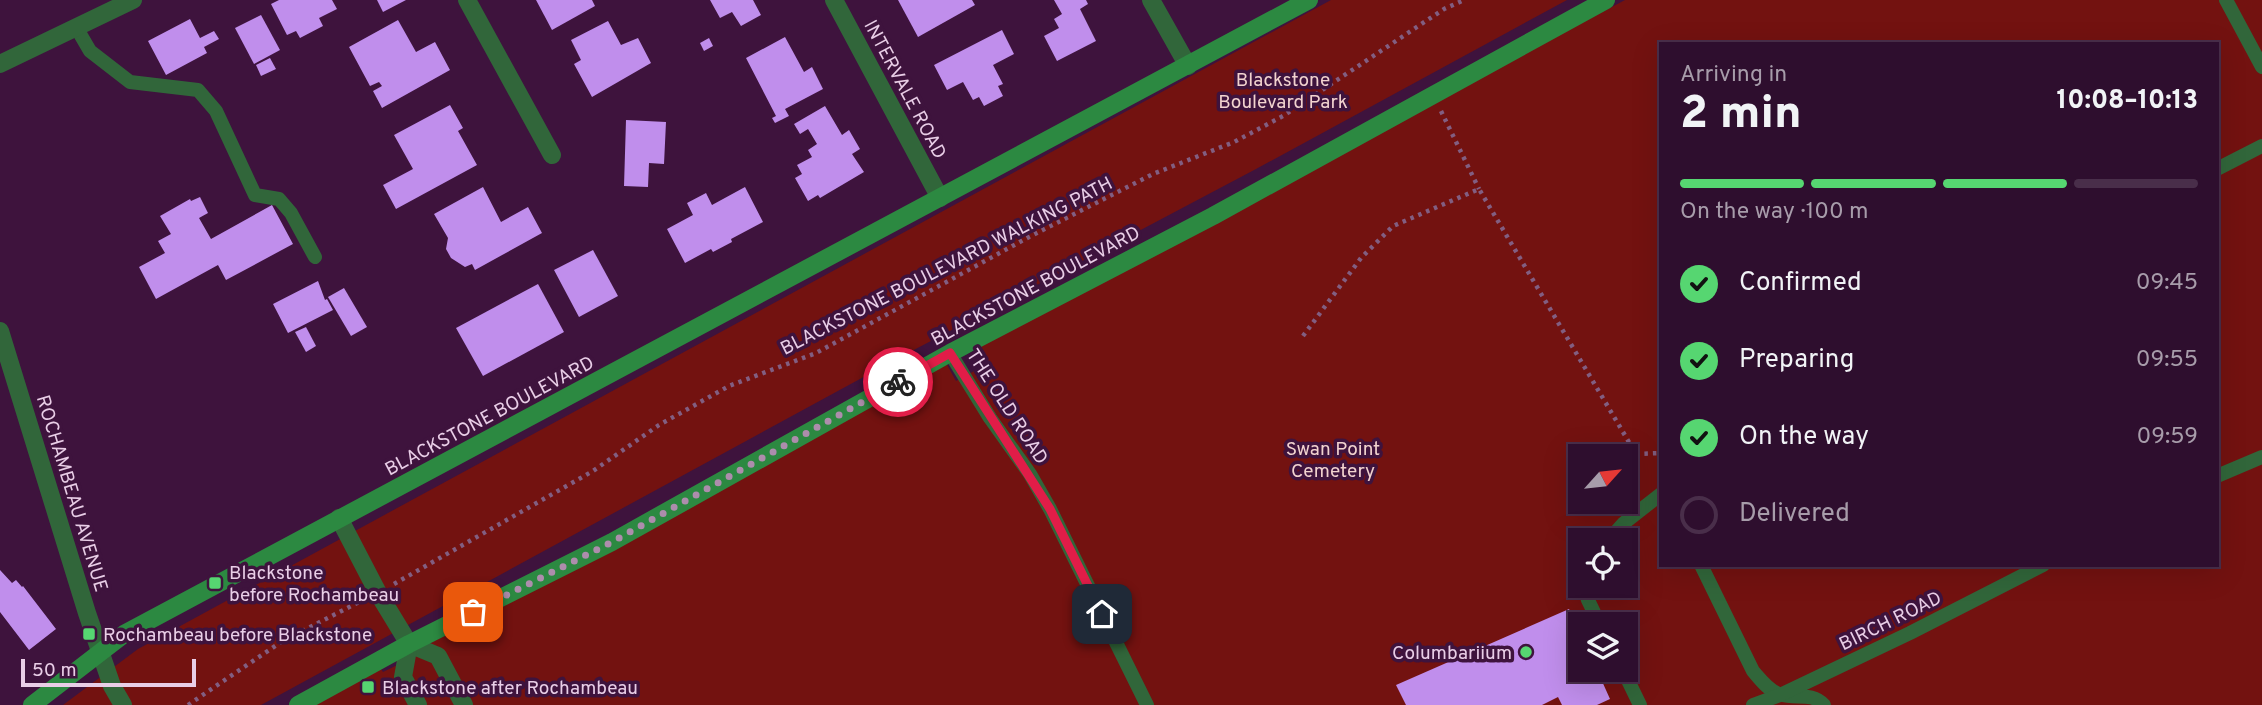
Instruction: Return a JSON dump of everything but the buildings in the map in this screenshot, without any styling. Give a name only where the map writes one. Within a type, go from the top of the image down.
[{"type":"main road","name":"BLACKSTONE BOULEVARD","points":[[32,705],[124,634],[1309,0]]},
{"type":"main road","name":"BLACKSTONE BOULEVARD","points":[[298,705],[408,644],[612,542],[950,353],[1213,216],[1606,0]]},
{"type":"street","points":[[0,64],[132,0]]},
{"type":"street","points":[[467,0],[552,155]]},
{"type":"street","name":"INTERVALE ROAD","points":[[835,0],[940,198]]},
{"type":"street","points":[[1152,0],[1188,66]]},
{"type":"street","name":"ROCHAMBEAU AVENUE","points":[[0,331],[7,380],[111,686],[123,705]]},
{"type":"street","points":[[339,518],[408,644],[438,656],[464,705]]},
{"type":"street","points":[[408,644],[403,677],[418,705]]},
{"type":"lane","points":[[2226,0],[2262,67]]},
{"type":"lane","points":[[76,27],[90,51],[130,82],[198,90],[216,110],[255,195],[279,200],[291,213],[315,257]]},
{"type":"lane","points":[[2219,168],[2262,146]]},
{"type":"lane","name":"THE OLD ROAD","points":[[950,353],[1050,509],[1147,705]]},
{"type":"lane","points":[[2219,475],[2262,457]]},
{"type":"lane","points":[[1620,528],[1659,496]]},
{"type":"lane","points":[[1702,567],[1753,671],[1780,695],[1806,696],[1818,699],[1824,705]]},
{"type":"lane","name":"BIRCH ROAD","points":[[1753,705],[1780,695],[1910,633],[2039,567]]},
{"type":"lane","points":[[1629,682],[1640,705]]},
{"type":"path","name":"BLACKSTONE BOULEVARD WALKING PATH","points":[[188,705],[281,642],[378,593],[593,471],[659,425],[729,386],[816,353],[1153,174],[1234,142],[1283,116],[1444,9],[1464,0]]},
{"type":"path","points":[[1433,94],[1479,189],[1636,454],[1659,453]]},
{"type":"path","points":[[1303,336],[1361,258],[1393,226],[1479,189]]},
{"type":"green space","name":"Blackstone Boulevard Park","points":[[1331,0],[1567,0],[1256,169],[893,361],[261,705],[63,705],[138,649]]},
{"type":"green space","name":"Swan Point Cemetery","points":[[1625,0],[2262,0],[2262,705],[303,705],[378,665],[383,672],[430,649],[429,644],[945,361],[956,381],[987,364],[977,345]]},
{"type":"way so far","points":[[473,612],[612,542],[898,382]]},
{"type":"place","name":"Blackstone before Rochambeau","points":[[215,583]]},
{"type":"place","name":"Rochambeau before Blackstone","points":[[89,634]]},
{"type":"place","name":"Columbariium","points":[[1526,652]]},
{"type":"place","name":"Blackstone after Rochambeau","points":[[368,687]]},
{"type":"route","points":[[898,382],[950,353],[990,418],[1030,474],[1102,614]]}]
